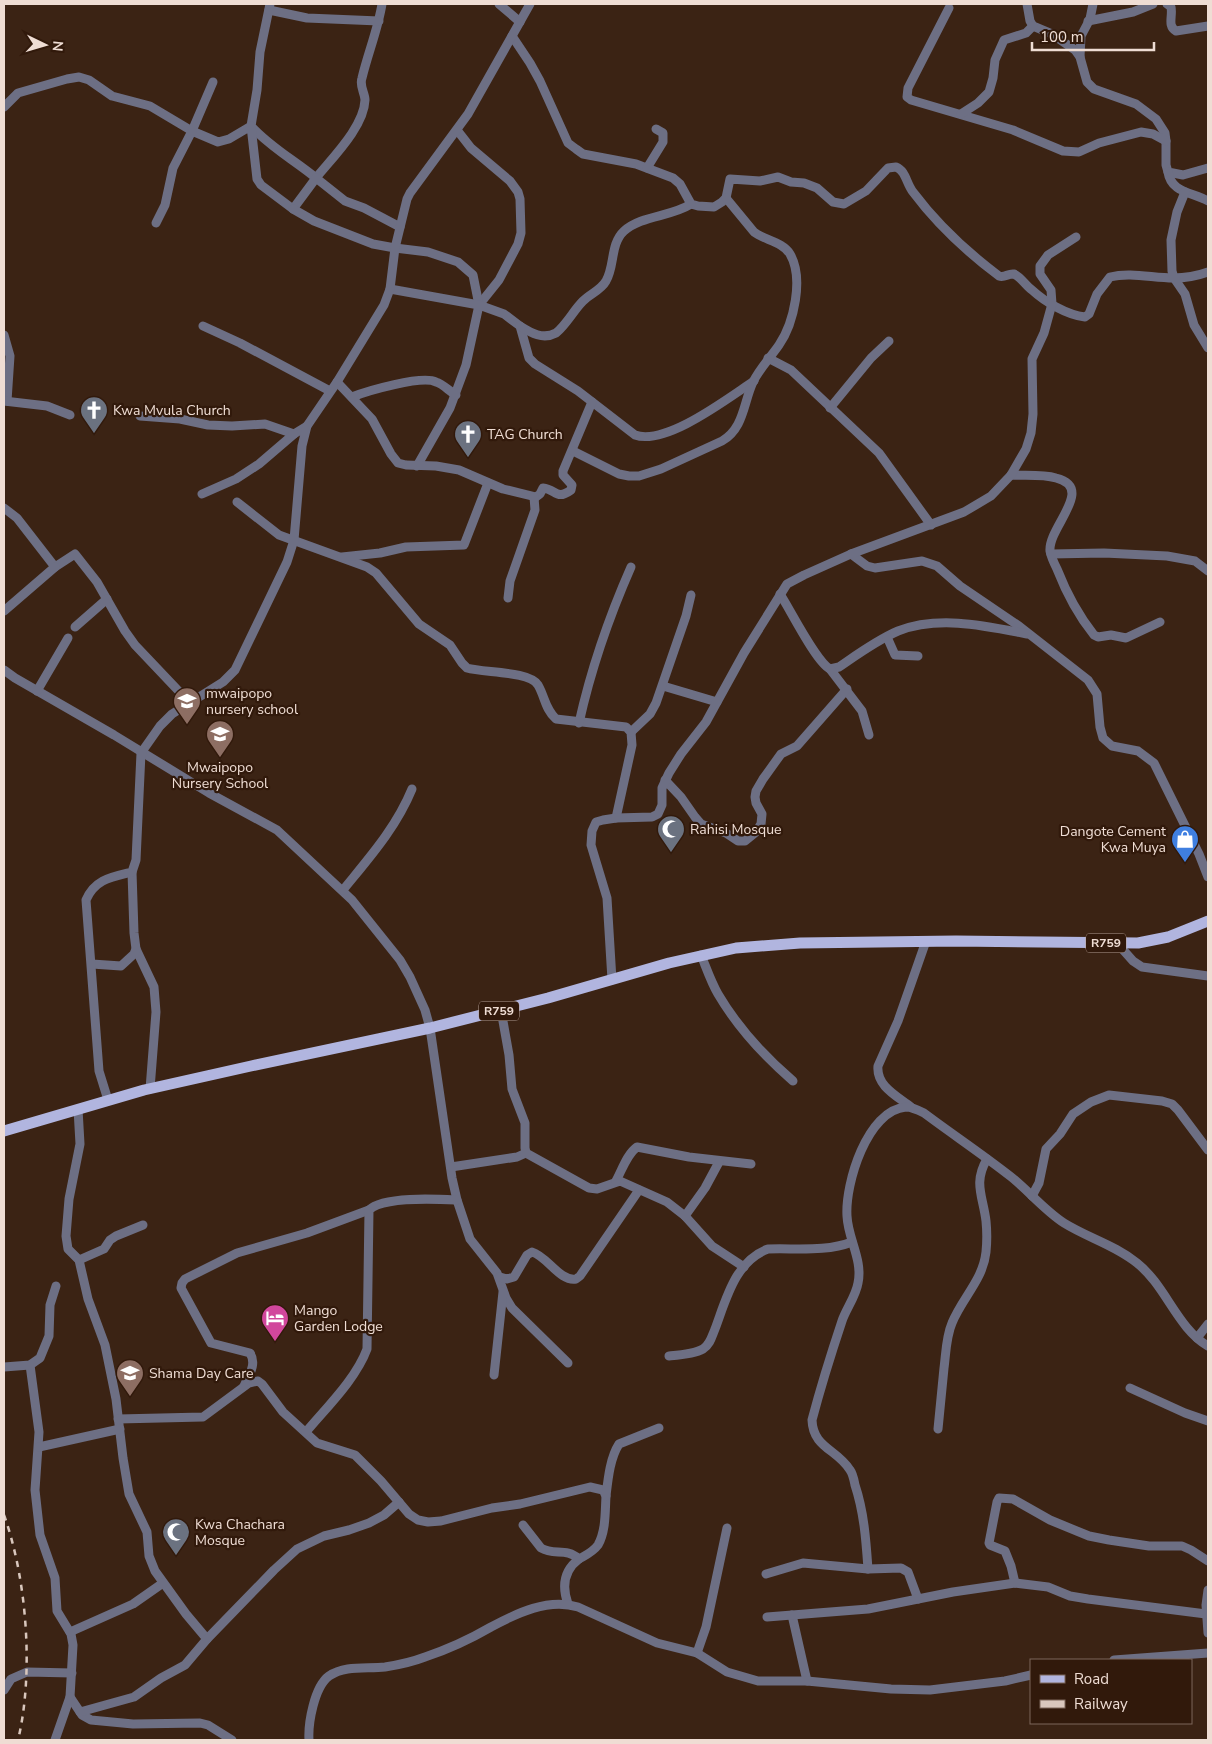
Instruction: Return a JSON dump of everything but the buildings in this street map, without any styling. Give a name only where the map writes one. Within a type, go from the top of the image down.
[{"type":"main road","name":"R759","points":[[4,1130],[150,1089],[430,1028],[701,955],[736,948],[792,943],[926,941],[1117,943],[1156,940],[1208,921]]},
{"type":"street","points":[[293,209],[355,128],[362,112],[365,100],[361,81],[379,22],[382,4]]},
{"type":"street","points":[[499,4],[520,22]]},
{"type":"street","points":[[150,1089],[156,1012],[154,987],[136,949],[132,872],[136,860],[141,753],[160,726],[172,714],[222,682],[235,670],[287,562],[294,540],[302,446],[307,426],[337,382],[384,305],[390,289],[395,248],[410,193],[468,114],[530,4]]},
{"type":"street","points":[[1027,4],[1030,21],[1033,26],[1052,34],[1070,46],[1080,57]]},
{"type":"street","points":[[1093,4],[1088,21],[1082,32],[1080,57],[1087,82],[1094,89],[1126,100],[1146,110],[1161,126],[1166,141],[1166,165],[1172,184],[1208,202]]},
{"type":"street","points":[[1088,21],[1132,12],[1153,4]]},
{"type":"street","points":[[1167,4],[1172,7],[1171,24],[1173,29],[1182,31],[1208,26]]},
{"type":"street","points":[[379,22],[307,18],[270,7],[260,52],[257,90],[251,126],[257,179],[261,185],[293,209],[314,221],[373,244],[428,252],[458,262],[473,275],[479,305],[468,359],[456,395],[447,414],[417,466]]},
{"type":"street","points":[[949,8],[908,88],[907,98],[1018,132],[1063,151],[1083,151],[1098,143],[1141,132],[1153,134],[1166,141]]},
{"type":"street","points":[[961,114],[978,103],[989,92],[995,60],[1004,40],[1026,33],[1033,26]]},
{"type":"street","points":[[512,36],[540,80],[568,143],[583,154],[636,164],[673,178],[680,184],[691,204]]},
{"type":"street","points":[[4,107],[18,93],[78,77],[89,80],[112,96],[150,106],[192,131],[221,142],[251,126]]},
{"type":"street","points":[[156,223],[165,205],[173,168],[192,131],[213,82]]},
{"type":"street","points":[[251,126],[278,151],[301,165],[345,200],[400,227]]},
{"type":"street","points":[[647,168],[663,140],[663,133],[656,129]]},
{"type":"street","points":[[457,130],[471,148],[510,181],[518,192],[520,199],[521,233],[518,244],[499,280],[479,305]]},
{"type":"street","points":[[390,289],[479,305],[504,314],[536,335],[545,336],[556,333],[583,301],[602,287],[607,280],[613,252],[620,236],[625,230],[645,220],[677,211],[691,204],[714,207],[726,198],[730,180],[760,181],[778,177],[791,182],[807,184],[820,190],[833,202],[844,204],[866,191],[888,168],[896,167],[904,174],[909,187],[917,198],[946,232],[966,250],[999,276],[1016,275],[1033,292],[1064,310],[1085,317],[1091,311],[1097,294],[1110,277],[1125,275],[1174,278],[1208,272]]},
{"type":"street","points":[[1168,172],[1183,175],[1208,168]]},
{"type":"street","points":[[1185,192],[1177,212],[1171,240],[1171,262],[1174,278],[1182,287],[1194,325],[1208,348]]},
{"type":"street","points":[[573,451],[619,474],[639,476],[661,469],[731,436],[738,427],[754,380],[782,340],[790,321],[797,284],[789,253],[784,247],[754,232],[726,198]]},
{"type":"street","points":[[612,980],[607,898],[590,846],[592,831],[596,822],[616,818],[652,817],[658,814],[662,805],[661,795],[665,780],[681,754],[706,722],[748,646],[787,584],[851,554],[931,525],[979,505],[1011,475],[1026,449],[1032,433],[1032,359],[1044,333],[1052,304],[1051,290],[1040,274],[1040,266],[1048,255],[1076,238]]},
{"type":"street","points":[[204,326],[240,342],[330,391]]},
{"type":"street","points":[[520,326],[529,358],[578,390],[635,435],[642,438],[682,426],[706,413],[754,380]]},
{"type":"street","points":[[4,336],[10,356],[6,401],[47,406],[70,414]]},
{"type":"street","points":[[830,408],[871,358],[889,341]]},
{"type":"street","points":[[768,358],[791,370],[879,453],[931,525]]},
{"type":"street","points":[[352,396],[378,388],[431,380],[438,382],[456,395]]},
{"type":"street","points":[[337,382],[372,418],[395,460],[402,464],[436,466],[459,470],[488,483],[534,497],[538,496],[543,488],[547,488],[560,495],[571,490],[572,485],[563,475],[563,471],[592,402]]},
{"type":"street","points":[[140,416],[180,419],[208,425],[265,424],[294,434]]},
{"type":"street","points":[[202,494],[236,479],[259,464],[294,434],[307,426]]},
{"type":"street","points":[[1011,475],[1056,477],[1068,483],[1073,489],[1070,504],[1051,540],[1050,554],[1076,608],[1096,636],[1103,638],[1111,635],[1126,638],[1160,622]]},
{"type":"street","points":[[337,557],[380,553],[406,547],[464,545],[488,483]]},
{"type":"street","points":[[508,598],[510,581],[535,510],[534,497]]},
{"type":"street","points":[[237,502],[279,535],[367,567],[376,573],[419,624],[450,645],[467,668],[528,677],[534,680],[548,710],[556,719],[621,726],[631,732]]},
{"type":"street","points":[[4,508],[17,518],[55,567]]},
{"type":"street","points":[[1050,554],[1104,553],[1167,556],[1195,561],[1208,570]]},
{"type":"street","points":[[4,611],[55,567],[76,554],[97,582],[125,631],[190,703]]},
{"type":"street","points":[[851,554],[874,568],[890,567],[915,561],[931,563],[970,594],[997,610],[1030,635],[1093,686],[1099,701],[1101,735],[1112,746],[1138,751],[1154,763],[1196,847],[1208,877]]},
{"type":"street","points":[[579,722],[598,653],[631,567]]},
{"type":"street","points":[[780,594],[815,652],[847,689],[862,711],[870,735]]},
{"type":"street","points":[[631,732],[650,714],[663,686],[691,595]]},
{"type":"street","points":[[75,627],[107,600]]},
{"type":"street","points":[[830,669],[839,667],[887,636],[909,628],[944,623],[988,627],[1030,635]]},
{"type":"street","points":[[887,636],[895,655],[918,656]]},
{"type":"street","points":[[37,692],[68,638]]},
{"type":"street","points":[[4,670],[37,692],[114,735],[209,793],[278,830],[343,890],[378,930],[400,960],[418,995],[430,1028],[438,1093],[457,1200],[470,1239],[500,1277],[503,1292],[494,1375]]},
{"type":"street","points":[[663,686],[717,702]]},
{"type":"street","points":[[665,780],[681,797],[701,824],[726,833],[738,841],[744,841],[756,832],[761,824],[762,814],[756,804],[755,797],[763,778],[781,754],[797,746],[847,689]]},
{"type":"street","points":[[616,818],[632,745],[631,732]]},
{"type":"street","points":[[343,890],[393,828],[412,789]]},
{"type":"street","points":[[108,1100],[99,1071],[86,900],[97,884],[108,878],[132,872]]},
{"type":"street","points":[[911,1108],[879,1079],[878,1066],[898,1021],[926,941]]},
{"type":"street","points":[[1117,943],[1133,961],[1142,967],[1208,976]]},
{"type":"street","points":[[92,964],[121,966],[134,954],[136,949]]},
{"type":"street","points":[[701,955],[717,992],[743,1031],[766,1057],[793,1081]]},
{"type":"street","points":[[501,1010],[509,1055],[512,1089],[525,1123],[524,1148],[526,1153],[589,1188],[597,1189],[616,1181],[624,1182],[667,1202],[685,1216],[712,1246],[744,1267]]},
{"type":"street","points":[[1032,1196],[1039,1183],[1046,1149],[1060,1134],[1073,1114],[1091,1102],[1109,1095],[1162,1101],[1172,1104],[1208,1150]]},
{"type":"street","points":[[868,1569],[866,1534],[860,1502],[851,1471],[840,1458],[816,1438],[812,1430],[812,1420],[842,1320],[858,1286],[859,1266],[846,1216],[848,1193],[855,1168],[870,1133],[890,1112],[905,1107],[924,1113],[987,1159],[1063,1222],[1081,1233],[1121,1251],[1138,1264],[1165,1294],[1189,1330],[1208,1346]]},
{"type":"street","points":[[78,1108],[80,1144],[69,1199],[66,1236],[68,1249],[79,1260],[88,1299],[105,1345],[116,1398],[129,1494],[147,1532],[149,1556],[154,1571],[207,1639]]},
{"type":"street","points":[[616,1181],[632,1151],[637,1147],[720,1162],[751,1164]]},
{"type":"street","points":[[451,1167],[517,1157],[526,1153]]},
{"type":"street","points":[[938,1428],[946,1349],[951,1325],[958,1309],[982,1271],[986,1253],[986,1222],[979,1190],[981,1169],[987,1159]]},
{"type":"street","points":[[685,1216],[705,1188],[720,1162]]},
{"type":"street","points":[[500,1277],[507,1279],[514,1277],[527,1255],[532,1252],[539,1255],[566,1278],[576,1279],[609,1236],[638,1190]]},
{"type":"street","points":[[244,1386],[254,1359],[250,1353],[211,1342],[181,1288],[185,1279],[237,1253],[307,1232],[369,1210],[373,1206],[388,1202],[429,1199],[457,1200]]},
{"type":"street","points":[[306,1432],[348,1381],[364,1358],[367,1349],[369,1210]]},
{"type":"street","points":[[79,1260],[104,1249],[110,1240],[116,1236],[144,1225]]},
{"type":"street","points":[[669,1356],[705,1348],[712,1337],[730,1287],[744,1267],[760,1252],[768,1249],[810,1249],[840,1246],[852,1242]]},
{"type":"street","points":[[4,1367],[30,1365],[40,1358],[48,1342],[50,1305],[56,1286]]},
{"type":"street","points":[[503,1292],[512,1308],[568,1363]]},
{"type":"street","points":[[1197,1338],[1208,1324]]},
{"type":"street","points":[[30,1365],[39,1432],[35,1490],[40,1536],[54,1578],[57,1611],[70,1632],[72,1645],[70,1697],[56,1740]]},
{"type":"street","points":[[118,1419],[203,1416],[244,1386],[252,1381],[258,1381],[283,1412],[317,1443],[355,1455],[381,1481],[409,1514],[418,1520],[428,1522],[452,1519],[492,1508],[530,1502],[590,1487],[603,1490],[606,1496]]},
{"type":"street","points":[[1130,1388],[1185,1413],[1208,1421]]},
{"type":"street","points":[[568,1604],[564,1586],[565,1578],[571,1566],[594,1550],[601,1538],[611,1469],[619,1444],[659,1428]]},
{"type":"street","points":[[39,1447],[120,1429]]},
{"type":"street","points":[[1015,1583],[1005,1550],[989,1543],[999,1498],[1012,1499],[1050,1520],[1089,1536],[1149,1546],[1182,1546],[1208,1561]]},
{"type":"street","points":[[80,1712],[134,1696],[185,1665],[207,1639],[274,1570],[298,1549],[324,1536],[370,1523],[384,1515],[399,1502]]},
{"type":"street","points":[[523,1525],[541,1548],[567,1552],[579,1560]]},
{"type":"street","points":[[697,1653],[708,1619],[727,1528]]},
{"type":"street","points":[[766,1574],[803,1563],[868,1569],[905,1569],[911,1578],[918,1599]]},
{"type":"street","points":[[767,1617],[868,1609],[1015,1583],[1048,1588],[1070,1596],[1088,1599],[1206,1614]]},
{"type":"street","points":[[70,1632],[133,1604],[163,1584]]},
{"type":"street","points":[[1208,1590],[1206,1614],[1208,1633]]},
{"type":"street","points":[[309,1740],[310,1722],[314,1706],[319,1690],[329,1676],[346,1670],[407,1663],[446,1648],[516,1614],[549,1605],[568,1604],[578,1607],[657,1644],[697,1653],[727,1672],[758,1681],[807,1681],[891,1689],[930,1690],[1005,1681],[1030,1675]]},
{"type":"street","points":[[792,1614],[807,1681]]},
{"type":"street","points":[[1127,1659],[1208,1653]]},
{"type":"street","points":[[4,1690],[7,1677],[26,1672],[72,1673]]},
{"type":"street","points":[[70,1697],[87,1719],[133,1724],[200,1723],[208,1725],[232,1740]]},
{"type":"railway","points":[[4,1515],[18,1568],[26,1627],[26,1686],[18,1740]]},
{"type":"place","name":"Kwa Mvula Church","points":[[94,434]]},
{"type":"place","name":"TAG Church","points":[[468,458]]},
{"type":"place","name":"mwaipopo nursery school","points":[[187,725]]},
{"type":"place","name":"Mwaipopo Nursery School","points":[[220,758]]},
{"type":"place","name":"Rahisi Mosque","points":[[671,853]]},
{"type":"place","name":"Dangote Cement Kwa Muya","points":[[1185,863]]},
{"type":"place","name":"Mango Garden Lodge","points":[[275,1342]]},
{"type":"place","name":"Shama Day Care","points":[[130,1397]]},
{"type":"place","name":"Kwa Chachara Mosque","points":[[176,1556]]}]
